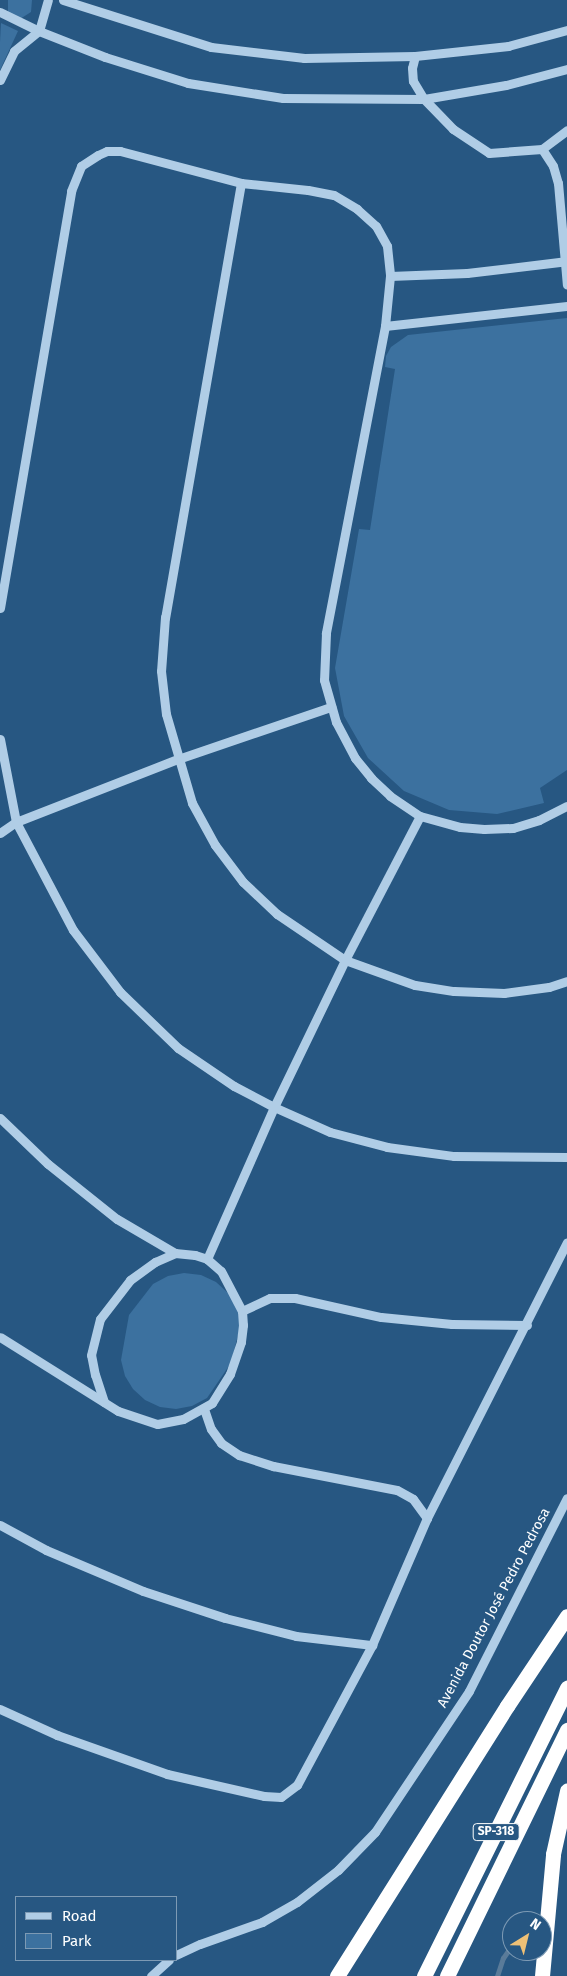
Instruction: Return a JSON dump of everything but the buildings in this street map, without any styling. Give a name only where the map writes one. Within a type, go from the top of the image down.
[{"type":"highway","points":[[337,1976],[507,1706],[567,1616]]},
{"type":"highway","name":"SP-318","points":[[424,1976],[567,1688]]},
{"type":"highway","name":"SP-318","points":[[447,1976],[567,1730]]},
{"type":"highway","points":[[542,1976],[553,1854],[567,1791]]},
{"type":"street","points":[[0,80],[14,51],[39,31],[48,0]]},
{"type":"street","points":[[63,0],[211,47],[304,58],[415,56],[508,46],[567,30]]},
{"type":"street","points":[[0,12],[39,31],[105,57],[188,84],[283,98],[424,99],[506,85],[567,69]]},
{"type":"street","points":[[415,56],[412,68],[413,82],[424,99],[452,129],[489,153],[542,149],[567,130]]},
{"type":"street","points":[[542,149],[553,166],[558,183],[567,285]]},
{"type":"street","points":[[0,608],[71,191],[77,173],[90,159],[107,151],[120,151],[241,183],[308,190],[334,195],[357,209],[376,226],[387,246],[390,276],[386,326],[326,633],[324,680],[331,707],[345,740],[371,778],[390,796],[420,816],[460,826],[484,829],[513,828],[539,820],[567,806]]},
{"type":"street","points":[[241,183],[166,617],[161,671],[166,714],[192,804],[215,845],[244,882],[277,914],[345,960],[415,984],[454,991],[504,992],[549,987],[567,981]]},
{"type":"street","points":[[390,276],[467,273],[566,261]]},
{"type":"street","points":[[386,326],[567,306]]},
{"type":"street","points":[[0,833],[16,822],[178,759],[331,707]]},
{"type":"street","points":[[0,739],[16,822],[73,930],[120,992],[178,1048],[234,1086],[274,1107],[330,1132],[387,1147],[454,1156],[567,1157]]},
{"type":"street","points":[[207,1260],[274,1107],[345,960],[420,816]]},
{"type":"street","points":[[0,1118],[48,1164],[117,1219],[175,1253],[195,1255],[207,1260],[221,1271],[242,1311],[243,1325],[241,1342],[222,1390],[204,1409],[183,1419],[157,1424],[118,1411],[0,1337]]},
{"type":"street","points":[[0,1709],[57,1735],[167,1774],[264,1796],[281,1797],[297,1785],[372,1645],[427,1518],[527,1325],[567,1242]]},
{"type":"street","points":[[104,1402],[95,1375],[91,1354],[100,1319],[130,1280],[154,1262],[175,1253]]},
{"type":"street","points":[[242,1311],[270,1298],[295,1298],[380,1317],[452,1324],[527,1325]]},
{"type":"street","points":[[204,1409],[211,1429],[221,1443],[239,1454],[273,1466],[397,1490],[413,1499],[427,1518]]},
{"type":"street","name":"Avenida Doutor José Pedro Pedrosa","points":[[178,1954],[200,1944],[262,1922],[297,1902],[338,1870],[375,1832],[469,1691],[567,1498]]},
{"type":"street","points":[[0,1525],[46,1550],[143,1591],[225,1618],[296,1636],[372,1645]]},
{"type":"street","points":[[151,1976],[168,1961]]},
{"type":"green space","points":[[8,0],[32,0],[31,12],[20,19],[8,12]]},
{"type":"green space","points":[[1,23],[18,31],[0,70],[0,42]]},
{"type":"green space","points":[[567,318],[567,770],[540,788],[544,803],[497,814],[449,810],[404,791],[368,758],[344,716],[335,668],[359,529],[370,530],[395,369],[385,367],[386,356],[391,347],[408,335]]},
{"type":"green space","points":[[184,1273],[201,1275],[216,1282],[228,1293],[237,1307],[241,1323],[231,1363],[207,1398],[192,1406],[176,1409],[160,1407],[145,1400],[133,1389],[125,1376],[121,1360],[129,1315],[153,1284],[168,1276]]},
{"type":"waterway","points":[[497,1976],[502,1961]]}]
